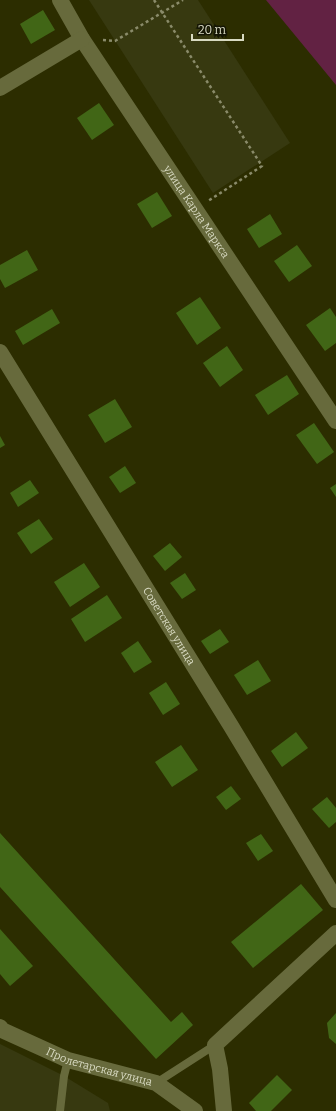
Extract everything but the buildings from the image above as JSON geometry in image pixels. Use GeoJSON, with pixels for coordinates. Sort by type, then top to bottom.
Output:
{"type":"FeatureCollection","features":[{"type":"Feature","properties":{"kind":"street","name":"улица Карла Маркса"},"geometry":{"type":"LineString","coordinates":[[60,0],[82,40],[336,421]]}},
{"type":"Feature","properties":{"kind":"street"},"geometry":{"type":"LineString","coordinates":[[0,88],[82,40]]}},
{"type":"Feature","properties":{"kind":"street","name":"Советская улица"},"geometry":{"type":"LineString","coordinates":[[0,352],[231,726],[336,900]]}},
{"type":"Feature","properties":{"kind":"street"},"geometry":{"type":"LineString","coordinates":[[224,1111],[220,1069],[215,1045],[336,933]]}},
{"type":"Feature","properties":{"kind":"street","name":"Пролетарская улица"},"geometry":{"type":"LineString","coordinates":[[0,1027],[2,1030],[68,1060],[156,1083],[195,1111]]}},
{"type":"Feature","properties":{"kind":"lane"},"geometry":{"type":"LineString","coordinates":[[156,1083],[215,1045]]}},
{"type":"Feature","properties":{"kind":"lane"},"geometry":{"type":"LineString","coordinates":[[60,1111],[64,1076],[68,1060]]}},
{"type":"Feature","properties":{"kind":"path"},"geometry":{"type":"LineString","coordinates":[[154,0],[262,166],[195,210]]}},
{"type":"Feature","properties":{"kind":"path"},"geometry":{"type":"LineString","coordinates":[[82,40],[115,41],[183,0]]}},
{"type":"Feature","properties":{"kind":"shaded area"},"geometry":{"type":"Polygon","coordinates":[[[89,0],[198,0],[290,143],[213,193],[89,0]]]}},
{"type":"Feature","properties":{"kind":"shaded area"},"geometry":{"type":"Polygon","coordinates":[[[266,0],[336,0],[336,85],[266,0]]]}},
{"type":"Feature","properties":{"kind":"shaded area"},"geometry":{"type":"Polygon","coordinates":[[[0,1044],[64,1076],[108,1103],[110,1111],[0,1111],[0,1044]]]}}]}
